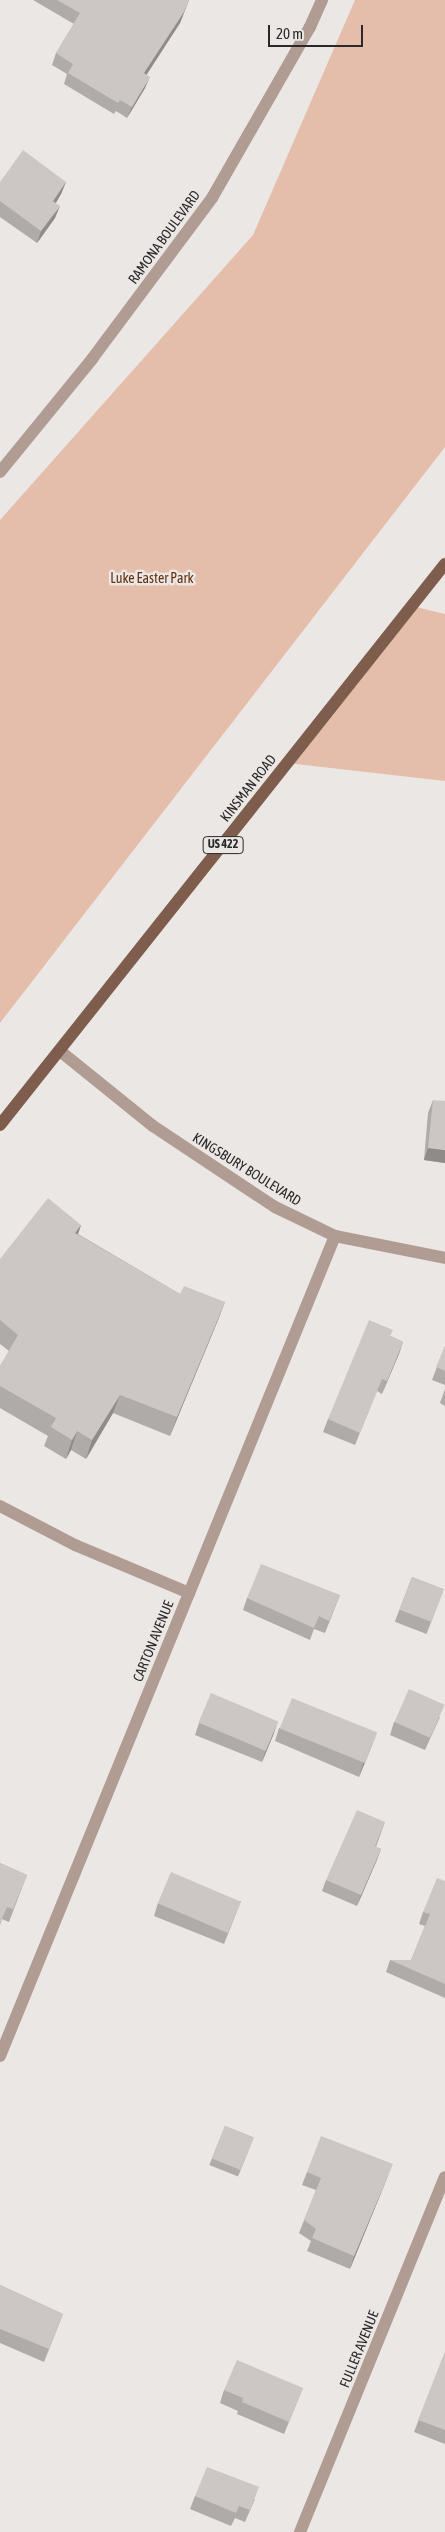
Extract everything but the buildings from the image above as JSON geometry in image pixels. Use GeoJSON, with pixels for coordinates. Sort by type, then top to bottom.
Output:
{"type":"FeatureCollection","features":[{"type":"Feature","properties":{"kind":"main road","name":"KINSMAN ROAD"},"geometry":{"type":"LineString","coordinates":[[0,1124],[60,1051],[445,564]]}},
{"type":"Feature","properties":{"kind":"street","name":"RAMONA BOULEVARD"},"geometry":{"type":"LineString","coordinates":[[0,472],[92,360],[212,198],[310,27],[322,0]]}},
{"type":"Feature","properties":{"kind":"street","name":"KINGSBURY BOULEVARD"},"geometry":{"type":"LineString","coordinates":[[60,1051],[212,1167],[275,1207],[335,1236],[445,1258]]}},
{"type":"Feature","properties":{"kind":"street","name":"CARTON AVENUE"},"geometry":{"type":"LineString","coordinates":[[0,2056],[335,1236]]}},
{"type":"Feature","properties":{"kind":"street"},"geometry":{"type":"LineString","coordinates":[[0,1506],[76,1545],[189,1593]]}},
{"type":"Feature","properties":{"kind":"street","name":"FULLER AVENUE"},"geometry":{"type":"LineString","coordinates":[[300,2532],[445,2176]]}},
{"type":"Feature","properties":{"kind":"green space","name":"Luke Easter Park"},"geometry":{"type":"Polygon","coordinates":[[[355,0],[445,0],[445,447],[0,1023],[0,520],[253,235],[355,0]]]}},
{"type":"Feature","properties":{"kind":"green space"},"geometry":{"type":"Polygon","coordinates":[[[412,606],[445,614],[445,781],[287,763],[412,606]]]}}]}
